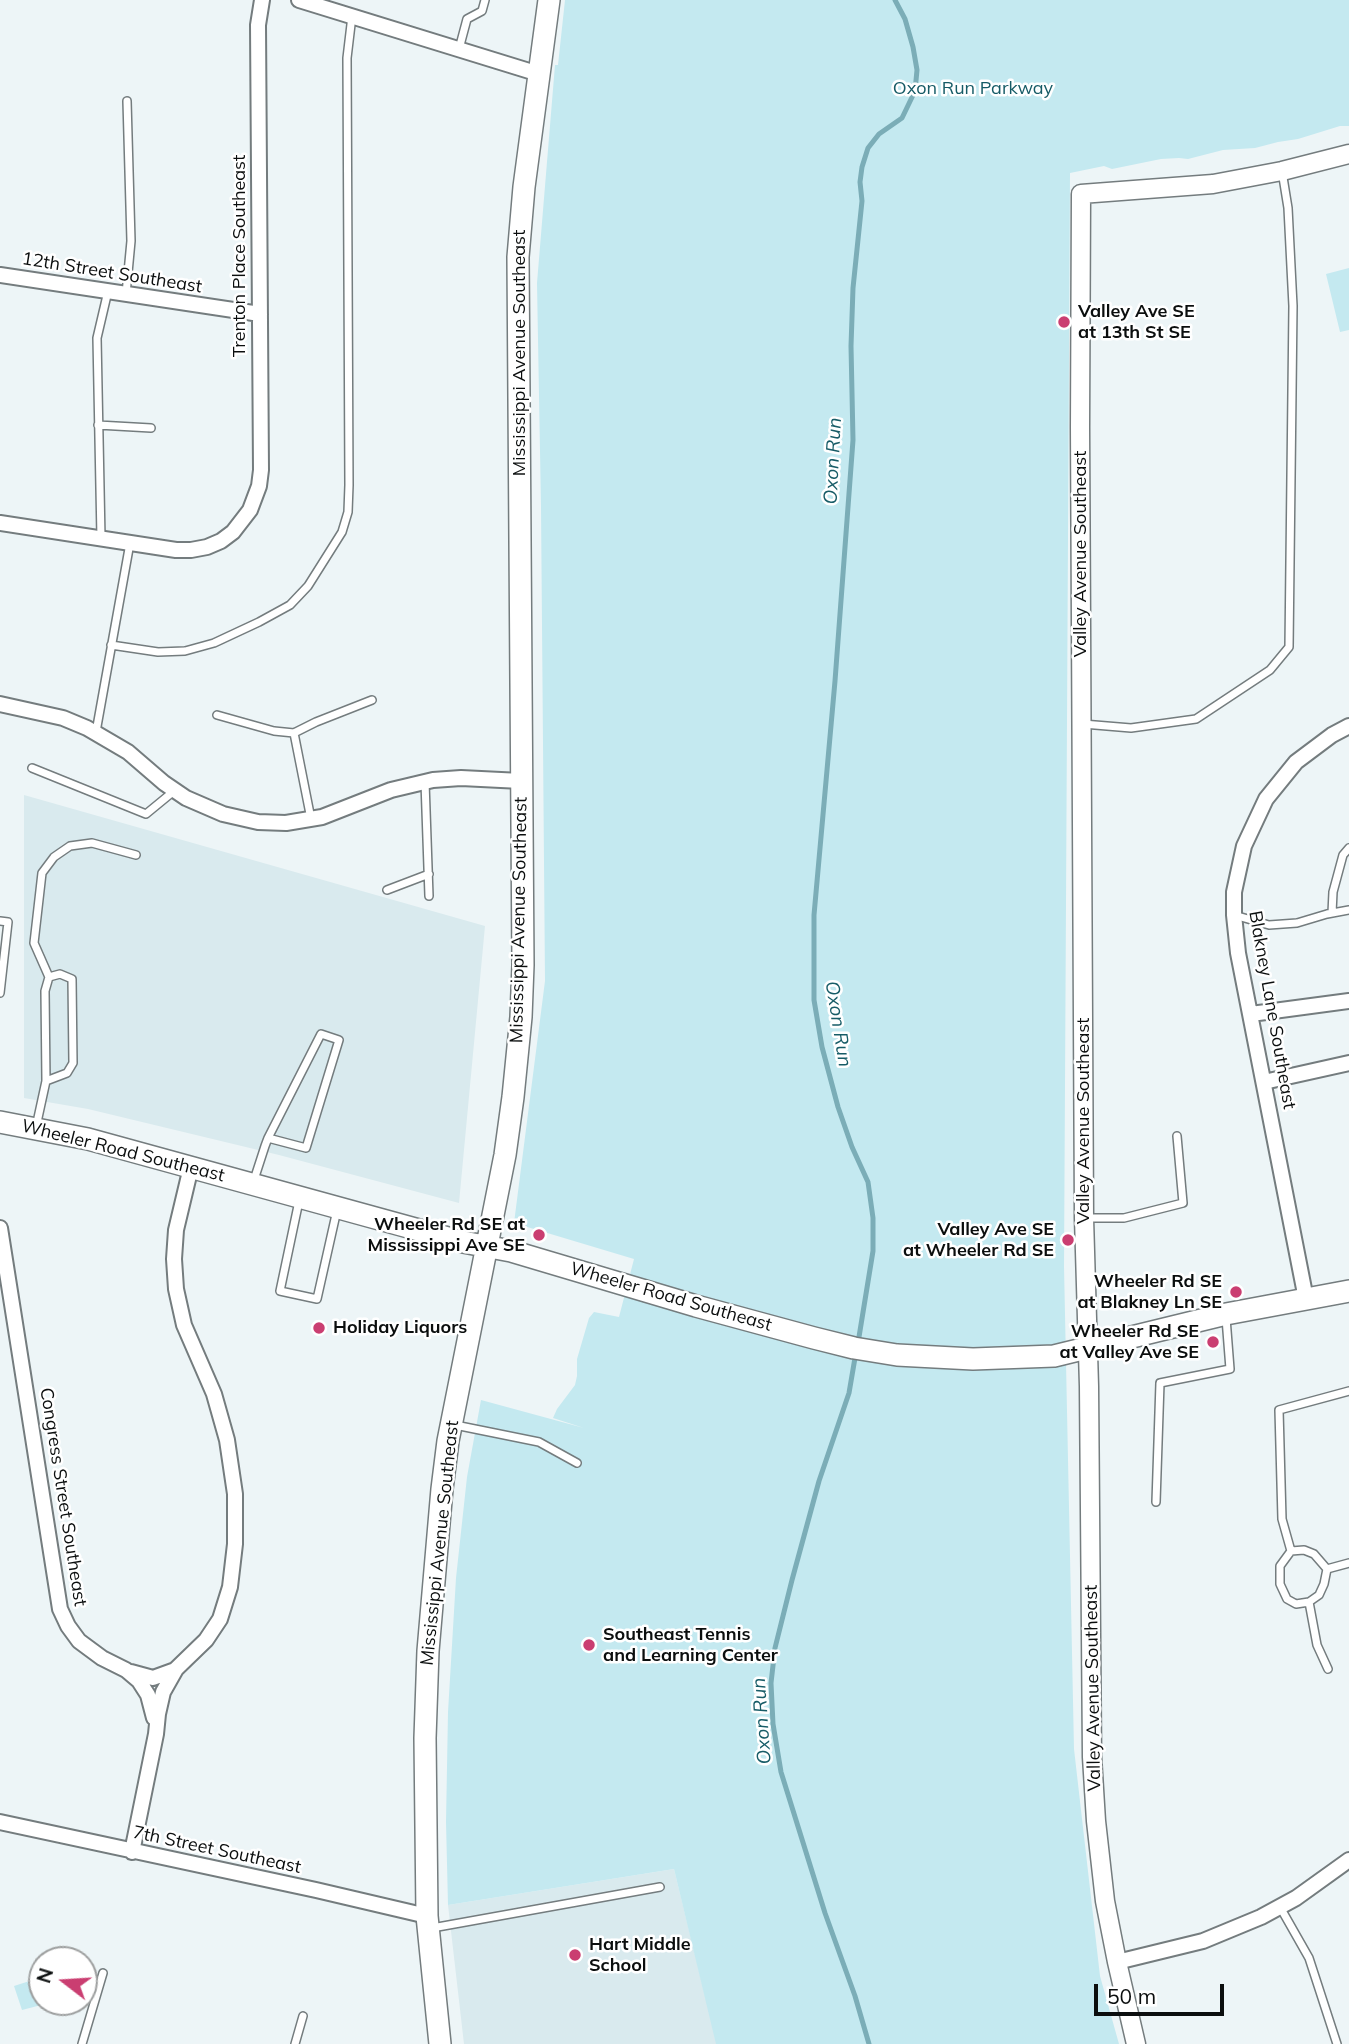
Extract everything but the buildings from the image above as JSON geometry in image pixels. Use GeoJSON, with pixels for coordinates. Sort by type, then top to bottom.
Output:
{"type":"FeatureCollection","features":[{"type":"Feature","properties":{"kind":"main road","name":"Mississippi Avenue Southeast"},"geometry":{"type":"LineString","coordinates":[[440,2044],[427,1922],[425,1738],[428,1650],[442,1489],[451,1424],[506,1146],[520,1027],[523,965],[518,266],[521,214],[549,0]]}},
{"type":"Feature","properties":{"kind":"main road","name":"Wheeler Road Southeast"},"geometry":{"type":"LineString","coordinates":[[0,1122],[88,1139],[463,1242],[511,1251],[696,1306],[875,1352],[934,1358],[1054,1356],[1226,1314],[1349,1291]]}},
{"type":"Feature","properties":{"kind":"street","name":"Trenton Place Southeast"},"geometry":{"type":"LineString","coordinates":[[130,543],[183,550],[206,547],[221,541],[233,532],[250,510],[259,486],[258,25],[262,0]]}},
{"type":"Feature","properties":{"kind":"street"},"geometry":{"type":"LineString","coordinates":[[299,0],[539,74]]}},
{"type":"Feature","properties":{"kind":"street"},"geometry":{"type":"LineString","coordinates":[[1282,171],[1349,154]]}},
{"type":"Feature","properties":{"kind":"street","name":"Valley Avenue Southeast"},"geometry":{"type":"LineString","coordinates":[[1136,2044],[1116,1962],[1102,1875],[1093,1778],[1084,1218],[1081,194],[1213,184],[1282,171]]}},
{"type":"Feature","properties":{"kind":"street","name":"12th Street Southeast"},"geometry":{"type":"LineString","coordinates":[[0,275],[260,314]]}},
{"type":"Feature","properties":{"kind":"street"},"geometry":{"type":"LineString","coordinates":[[0,523],[130,543]]}},
{"type":"Feature","properties":{"kind":"street"},"geometry":{"type":"LineString","coordinates":[[0,704],[63,718],[96,732],[135,757],[174,791],[197,804],[244,820],[272,823],[311,820],[425,781],[451,778],[521,781]]}},
{"type":"Feature","properties":{"kind":"street","name":"Blakney Lane Southeast"},"geometry":{"type":"LineString","coordinates":[[1306,1299],[1238,953],[1234,892],[1244,846],[1266,799],[1296,762],[1332,735],[1349,726]]}},
{"type":"Feature","properties":{"kind":"street"},"geometry":{"type":"LineString","coordinates":[[1251,1014],[1349,1001]]}},
{"type":"Feature","properties":{"kind":"street"},"geometry":{"type":"LineString","coordinates":[[1264,1083],[1349,1063]]}},
{"type":"Feature","properties":{"kind":"street"},"geometry":{"type":"LineString","coordinates":[[132,1852],[161,1699],[176,1669],[206,1640],[220,1619],[230,1587],[235,1544],[235,1494],[227,1440],[214,1394],[184,1325],[176,1289],[176,1230],[191,1167]]}},
{"type":"Feature","properties":{"kind":"street","name":"Congress Street Southeast"},"geometry":{"type":"LineString","coordinates":[[0,1228],[58,1603],[65,1621],[79,1641],[139,1681],[148,1695],[156,1734]]}},
{"type":"Feature","properties":{"kind":"street"},"geometry":{"type":"LineString","coordinates":[[126,1671],[153,1678],[176,1669]]}},
{"type":"Feature","properties":{"kind":"street","name":"7th Street Southeast"},"geometry":{"type":"LineString","coordinates":[[0,1822],[316,1890],[427,1922]]}},
{"type":"Feature","properties":{"kind":"street"},"geometry":{"type":"LineString","coordinates":[[1116,1962],[1203,1941],[1251,1921],[1280,1907],[1349,1860]]}},
{"type":"Feature","properties":{"kind":"lane"},"geometry":{"type":"LineString","coordinates":[[459,49],[467,19],[481,11],[485,0]]}},
{"type":"Feature","properties":{"kind":"lane"},"geometry":{"type":"LineString","coordinates":[[111,645],[158,652],[185,651],[215,643],[259,622],[290,605],[308,586],[342,532],[348,512],[349,485],[346,58],[352,16]]}},
{"type":"Feature","properties":{"kind":"lane"},"geometry":{"type":"LineString","coordinates":[[126,294],[131,241],[127,101]]}},
{"type":"Feature","properties":{"kind":"lane"},"geometry":{"type":"LineString","coordinates":[[1082,724],[1131,728],[1196,719],[1270,670],[1289,647],[1293,306],[1288,208],[1282,171]]}},
{"type":"Feature","properties":{"kind":"lane"},"geometry":{"type":"LineString","coordinates":[[101,538],[97,338],[108,291]]}},
{"type":"Feature","properties":{"kind":"lane"},"geometry":{"type":"LineString","coordinates":[[98,425],[151,428]]}},
{"type":"Feature","properties":{"kind":"lane"},"geometry":{"type":"LineString","coordinates":[[96,732],[130,543]]}},
{"type":"Feature","properties":{"kind":"lane"},"geometry":{"type":"LineString","coordinates":[[217,715],[274,732],[294,733],[372,700]]}},
{"type":"Feature","properties":{"kind":"lane"},"geometry":{"type":"LineString","coordinates":[[294,733],[311,820]]}},
{"type":"Feature","properties":{"kind":"lane"},"geometry":{"type":"LineString","coordinates":[[32,768],[146,814],[174,791]]}},
{"type":"Feature","properties":{"kind":"lane"},"geometry":{"type":"LineString","coordinates":[[425,781],[429,896]]}},
{"type":"Feature","properties":{"kind":"lane"},"geometry":{"type":"LineString","coordinates":[[35,1128],[46,1081],[44,990],[49,977],[34,943],[42,873],[54,857],[71,846],[92,843],[136,856]]}},
{"type":"Feature","properties":{"kind":"lane"},"geometry":{"type":"LineString","coordinates":[[1332,912],[1332,892],[1343,855],[1349,848]]}},
{"type":"Feature","properties":{"kind":"lane"},"geometry":{"type":"LineString","coordinates":[[387,890],[429,874]]}},
{"type":"Feature","properties":{"kind":"lane"},"geometry":{"type":"LineString","coordinates":[[1234,915],[1269,925],[1297,923],[1332,912],[1349,910]]}},
{"type":"Feature","properties":{"kind":"lane"},"geometry":{"type":"LineString","coordinates":[[0,921],[8,922],[0,993]]}},
{"type":"Feature","properties":{"kind":"lane"},"geometry":{"type":"LineString","coordinates":[[46,1081],[67,1073],[73,1062],[72,979],[60,974],[49,977]]}},
{"type":"Feature","properties":{"kind":"lane"},"geometry":{"type":"LineString","coordinates":[[253,1184],[268,1138],[321,1034],[340,1040],[306,1148],[268,1138]]}},
{"type":"Feature","properties":{"kind":"lane"},"geometry":{"type":"LineString","coordinates":[[1084,1218],[1124,1218],[1183,1203],[1177,1136]]}},
{"type":"Feature","properties":{"kind":"lane"},"geometry":{"type":"LineString","coordinates":[[300,1196],[280,1291],[317,1299],[337,1207]]}},
{"type":"Feature","properties":{"kind":"lane"},"geometry":{"type":"LineString","coordinates":[[1156,1502],[1160,1383],[1230,1369],[1226,1314]]}},
{"type":"Feature","properties":{"kind":"lane"},"geometry":{"type":"LineString","coordinates":[[1291,1551],[1282,1519],[1279,1410],[1349,1391]]}},
{"type":"Feature","properties":{"kind":"lane"},"geometry":{"type":"LineString","coordinates":[[451,1424],[539,1442],[577,1463]]}},
{"type":"Feature","properties":{"kind":"lane"},"geometry":{"type":"LineString","coordinates":[[1304,1550],[1314,1554],[1327,1569],[1319,1595],[1309,1602],[1296,1604],[1287,1599],[1280,1584],[1280,1566],[1291,1551],[1304,1550]]}},
{"type":"Feature","properties":{"kind":"lane"},"geometry":{"type":"LineString","coordinates":[[1327,1569],[1349,1563]]}},
{"type":"Feature","properties":{"kind":"lane"},"geometry":{"type":"LineString","coordinates":[[1309,1602],[1317,1645],[1328,1669]]}},
{"type":"Feature","properties":{"kind":"lane"},"geometry":{"type":"LineString","coordinates":[[427,1922],[660,1887]]}},
{"type":"Feature","properties":{"kind":"lane"},"geometry":{"type":"LineString","coordinates":[[1280,1907],[1309,1958],[1337,2044]]}},
{"type":"Feature","properties":{"kind":"lane"},"geometry":{"type":"LineString","coordinates":[[82,2044],[103,1973]]}},
{"type":"Feature","properties":{"kind":"lane"},"geometry":{"type":"LineString","coordinates":[[295,2044],[303,2016]]}},
{"type":"Feature","properties":{"kind":"shaded area"},"geometry":{"type":"Polygon","coordinates":[[[24,795],[485,926],[459,1203],[279,1155],[88,1109],[24,1098],[24,795]]]}},
{"type":"Feature","properties":{"kind":"shaded area","name":"Hart Middle School"},"geometry":{"type":"Polygon","coordinates":[[[674,1869],[717,2044],[464,2044],[448,1905],[674,1869]]]}},
{"type":"Feature","properties":{"kind":"green space","name":"Oxon Run Parkway"},"geometry":{"type":"Polygon","coordinates":[[[565,0],[1349,0],[1349,126],[1255,148],[1223,150],[1188,159],[1161,159],[1112,169],[1104,166],[1070,173],[1064,1266],[1074,1749],[1100,1976],[1119,2044],[716,2044],[674,1869],[448,1905],[448,1712],[456,1578],[467,1477],[481,1400],[584,1428],[553,1418],[575,1385],[577,1359],[589,1318],[594,1312],[619,1317],[634,1259],[514,1223],[545,981],[537,283],[555,65],[558,65],[565,0]]]}},
{"type":"Feature","properties":{"kind":"green space"},"geometry":{"type":"Polygon","coordinates":[[[1349,268],[1349,330],[1340,332],[1326,274],[1349,268]]]}},
{"type":"Feature","properties":{"kind":"green space"},"geometry":{"type":"Polygon","coordinates":[[[28,1982],[28,2008],[22,2010],[14,1986],[28,1982]]]}},
{"type":"Feature","properties":{"kind":"waterway","name":"Oxon Run"},"geometry":{"type":"LineString","coordinates":[[858,1343],[873,1251],[873,1218],[868,1182],[838,1107],[822,1047],[814,1000],[814,915],[853,440],[851,346],[853,288],[862,201],[860,182],[868,148],[879,134],[902,118],[915,91],[917,70],[905,19],[895,0]]}},
{"type":"Feature","properties":{"kind":"waterway","name":"Oxon Run"},"geometry":{"type":"LineString","coordinates":[[856,1352],[849,1393],[819,1481],[792,1580],[775,1648],[771,1683],[773,1724],[781,1772],[869,2044]]}},
{"type":"Feature","properties":{"kind":"place","name":"Valley Ave SE at 13th St SE"},"geometry":{"type":"Point","coordinates":[1064,322]}},
{"type":"Feature","properties":{"kind":"place","name":"Wheeler Rd SE at Mississippi Ave SE"},"geometry":{"type":"Point","coordinates":[539,1235]}},
{"type":"Feature","properties":{"kind":"place","name":"Valley Ave SE at Wheeler Rd SE"},"geometry":{"type":"Point","coordinates":[1068,1240]}},
{"type":"Feature","properties":{"kind":"place","name":"Wheeler Rd SE at Blakney Ln SE"},"geometry":{"type":"Point","coordinates":[1236,1292]}},
{"type":"Feature","properties":{"kind":"place","name":"Holiday Liquors"},"geometry":{"type":"Point","coordinates":[319,1328]}},
{"type":"Feature","properties":{"kind":"place","name":"Wheeler Rd SE at Valley Ave SE"},"geometry":{"type":"Point","coordinates":[1213,1342]}},
{"type":"Feature","properties":{"kind":"place","name":"Southeast Tennis and Learning Center"},"geometry":{"type":"Point","coordinates":[589,1645]}},
{"type":"Feature","properties":{"kind":"place","name":"Hart Middle School"},"geometry":{"type":"Point","coordinates":[575,1955]}}]}
